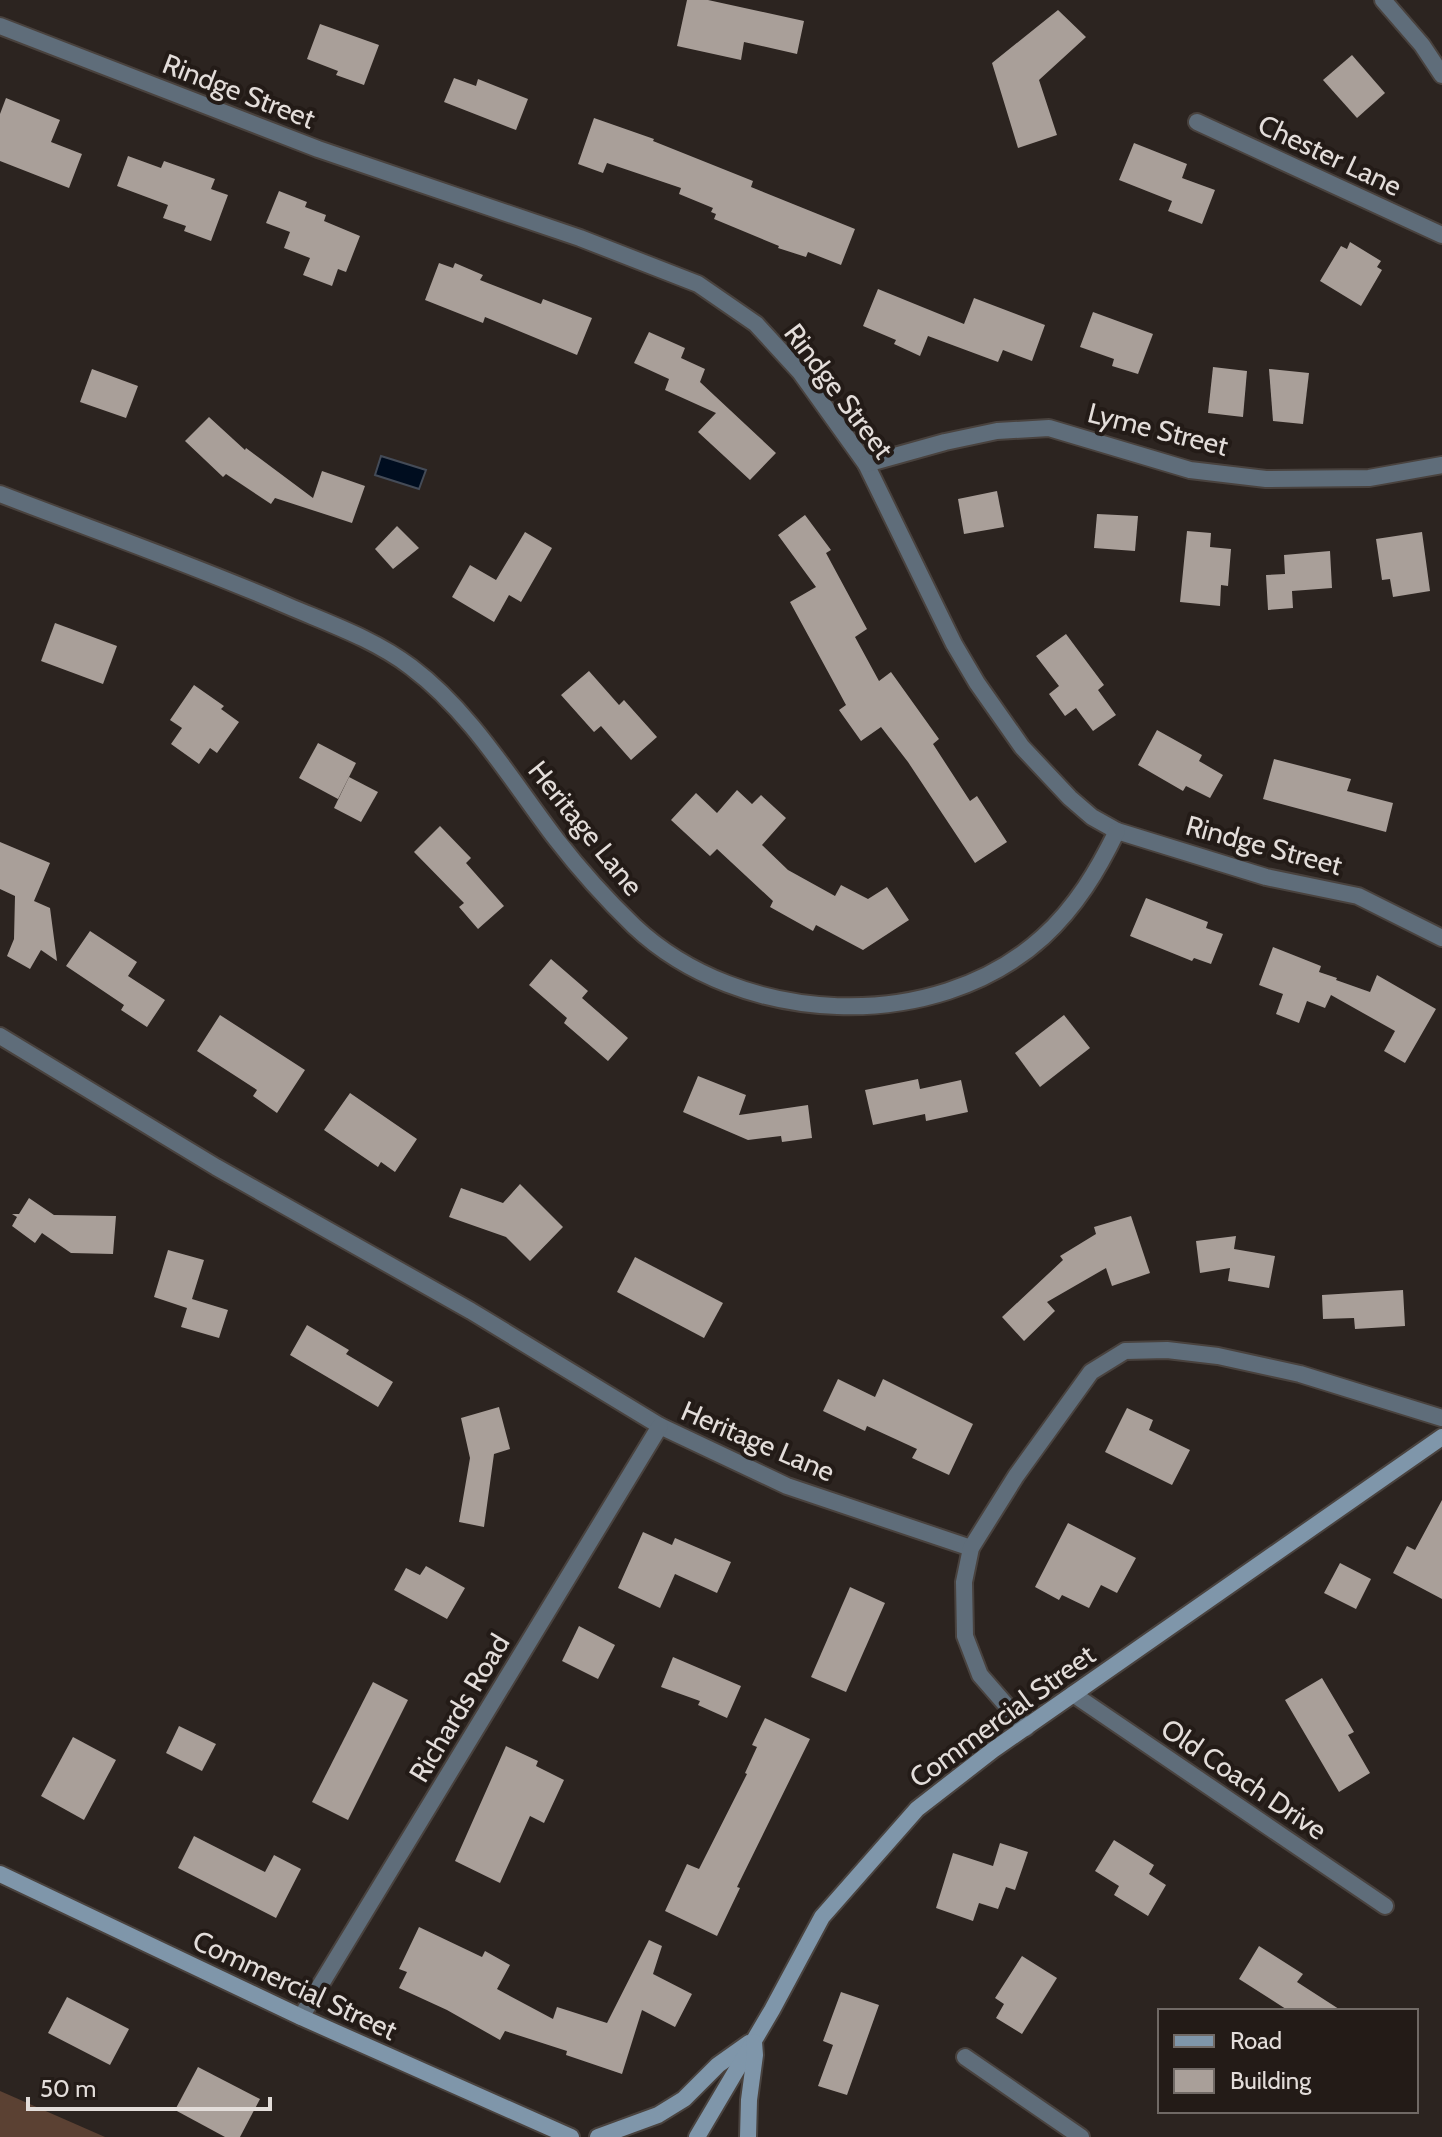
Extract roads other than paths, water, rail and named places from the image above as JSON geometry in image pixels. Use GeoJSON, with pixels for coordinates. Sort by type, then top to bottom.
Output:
{"type":"FeatureCollection","features":[{"type":"Feature","properties":{"kind":"main road","name":"Commercial Street"},"geometry":{"type":"LineString","coordinates":[[697,2137],[822,1917],[917,1809],[993,1750],[1442,1437]]}},
{"type":"Feature","properties":{"kind":"main road","name":"Commercial Street"},"geometry":{"type":"LineString","coordinates":[[0,1874],[301,2017],[571,2137]]}},
{"type":"Feature","properties":{"kind":"main road"},"geometry":{"type":"LineString","coordinates":[[598,2137],[658,2115],[684,2099],[718,2065],[754,2040]]}},
{"type":"Feature","properties":{"kind":"main road"},"geometry":{"type":"LineString","coordinates":[[748,2137],[754,2040]]}},
{"type":"Feature","properties":{"kind":"street"},"geometry":{"type":"LineString","coordinates":[[1383,0],[1422,45],[1442,75]]}},
{"type":"Feature","properties":{"kind":"street","name":"Rindge Street"},"geometry":{"type":"LineString","coordinates":[[0,26],[318,149],[580,238],[698,284],[756,324],[800,372],[866,464],[954,644],[995,711],[1046,775],[1092,817],[1117,831],[1266,877],[1358,896],[1442,938]]}},
{"type":"Feature","properties":{"kind":"street","name":"Chester Lane"},"geometry":{"type":"LineString","coordinates":[[1197,122],[1442,235]]}},
{"type":"Feature","properties":{"kind":"street","name":"Lyme Street"},"geometry":{"type":"LineString","coordinates":[[866,464],[997,431],[1049,428],[1190,470],[1266,479],[1369,478],[1442,465]]}},
{"type":"Feature","properties":{"kind":"street","name":"Heritage Lane"},"geometry":{"type":"LineString","coordinates":[[0,494],[250,589],[386,650],[420,675],[464,717],[558,841],[601,893],[636,928],[670,955],[707,974],[785,1001],[867,1006],[910,1003],[979,980],[1031,946],[1064,916],[1100,866],[1117,831]]}},
{"type":"Feature","properties":{"kind":"street","name":"Heritage Lane"},"geometry":{"type":"LineString","coordinates":[[0,1036],[216,1167],[471,1311],[660,1426],[787,1486],[971,1548]]}},
{"type":"Feature","properties":{"kind":"street"},"geometry":{"type":"LineString","coordinates":[[1026,1728],[980,1675],[965,1636],[964,1582],[971,1548],[1016,1476],[1091,1372],[1125,1351],[1167,1350],[1218,1356],[1300,1374],[1442,1418]]}},
{"type":"Feature","properties":{"kind":"street","name":"Richards Road"},"geometry":{"type":"LineString","coordinates":[[301,2017],[660,1426]]}},
{"type":"Feature","properties":{"kind":"street","name":"Old Coach Drive"},"geometry":{"type":"LineString","coordinates":[[1073,1694],[1385,1906]]}},
{"type":"Feature","properties":{"kind":"street"},"geometry":{"type":"LineString","coordinates":[[965,2057],[1081,2137]]}},
{"type":"Feature","properties":{"kind":"water"},"geometry":{"type":"Polygon","coordinates":[[[381,456],[426,470],[419,489],[375,475],[381,456]]]}}]}
